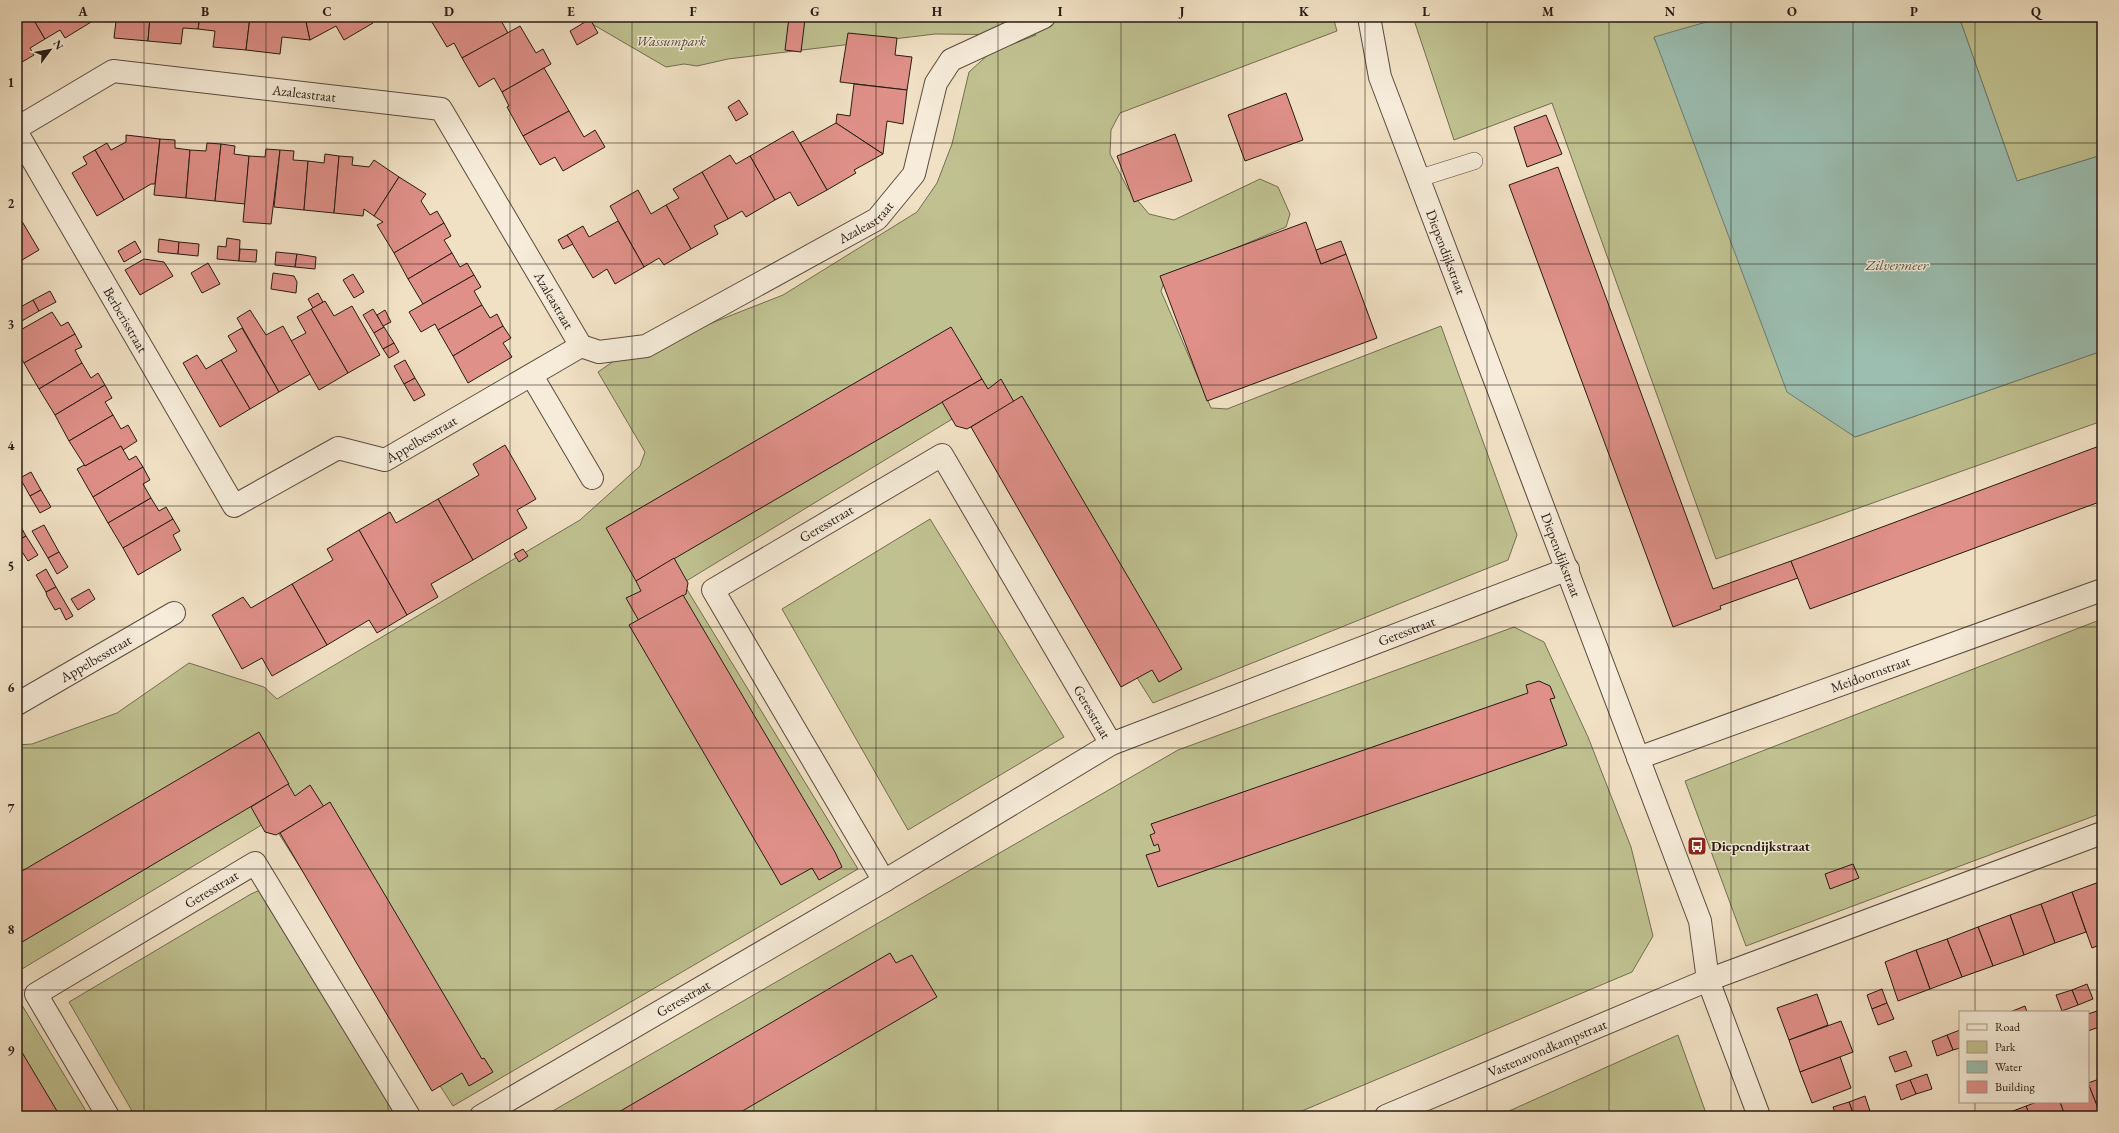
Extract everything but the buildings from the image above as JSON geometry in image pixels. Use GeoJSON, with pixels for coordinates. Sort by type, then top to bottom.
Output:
{"type":"FeatureCollection","features":[{"type":"Feature","properties":{"kind":"street","name":"Azaleastraat"},"geometry":{"type":"LineString","coordinates":[[17,128],[112,71],[441,109],[581,346],[599,352],[646,346],[877,219],[914,174],[936,83],[951,60],[1044,17]]}},
{"type":"Feature","properties":{"kind":"street","name":"Diependijkstraat"},"geometry":{"type":"LineString","coordinates":[[1369,17],[1380,77],[1417,179],[1568,570],[1700,921],[1708,980],[1759,1116]]}},
{"type":"Feature","properties":{"kind":"street","name":"Berberisstraat"},"geometry":{"type":"LineString","coordinates":[[17,133],[234,506]]}},
{"type":"Feature","properties":{"kind":"street","name":"Appelbesstraat"},"geometry":{"type":"LineString","coordinates":[[234,506],[338,448],[385,460],[532,376],[581,346]]}},
{"type":"Feature","properties":{"kind":"street"},"geometry":{"type":"LineString","coordinates":[[532,376],[592,478]]}},
{"type":"Feature","properties":{"kind":"street","name":"Geresstraat"},"geometry":{"type":"LineString","coordinates":[[884,881],[713,590],[942,455],[1111,744]]}},
{"type":"Feature","properties":{"kind":"street","name":"Geresstraat"},"geometry":{"type":"LineString","coordinates":[[481,1116],[884,881],[1111,744],[1568,570]]}},
{"type":"Feature","properties":{"kind":"street","name":"Meidoornstraat"},"geometry":{"type":"LineString","coordinates":[[1638,758],[2102,590]]}},
{"type":"Feature","properties":{"kind":"street","name":"Appelbesstraat"},"geometry":{"type":"LineString","coordinates":[[17,704],[174,613]]}},
{"type":"Feature","properties":{"kind":"street"},"geometry":{"type":"LineString","coordinates":[[1708,980],[2102,833]]}},
{"type":"Feature","properties":{"kind":"street","name":"Geresstraat"},"geometry":{"type":"LineString","coordinates":[[108,1116],[36,994],[255,863],[409,1116]]}},
{"type":"Feature","properties":{"kind":"street","name":"Vastenavondkampstraat"},"geometry":{"type":"LineString","coordinates":[[1398,1114],[1708,980]]}},
{"type":"Feature","properties":{"kind":"lane"},"geometry":{"type":"LineString","coordinates":[[1417,179],[1474,161]]}},
{"type":"Feature","properties":{"kind":"green space","name":"Wassumpark"},"geometry":{"type":"Polygon","coordinates":[[[580,17],[1333,17],[1337,31],[1120,113],[1111,130],[1110,154],[1128,189],[1149,214],[1174,220],[1260,179],[1278,187],[1290,214],[1286,227],[1166,277],[1161,291],[1211,408],[1227,409],[1441,326],[1517,535],[1508,560],[1153,703],[967,410],[683,583],[858,869],[453,1106],[270,820],[17,972],[17,745],[32,744],[117,713],[189,663],[264,687],[277,699],[580,520],[640,466],[645,452],[598,372],[621,356],[630,355],[783,295],[917,212],[937,183],[952,144],[969,72],[990,53],[1036,35],[935,34],[728,59],[697,66],[684,64],[666,67],[580,17]]]}},
{"type":"Feature","properties":{"kind":"green space"},"geometry":{"type":"Polygon","coordinates":[[[1413,17],[1724,17],[1654,38],[1855,437],[2102,351],[2102,421],[1716,559],[1552,103],[1454,140],[1413,17]]]}},
{"type":"Feature","properties":{"kind":"green space"},"geometry":{"type":"Polygon","coordinates":[[[1959,17],[2102,17],[2102,155],[2017,181],[1959,17]]]}},
{"type":"Feature","properties":{"kind":"green space"},"geometry":{"type":"Polygon","coordinates":[[[930,519],[1064,737],[908,830],[782,609],[930,519]]]}},
{"type":"Feature","properties":{"kind":"green space"},"geometry":{"type":"Polygon","coordinates":[[[2102,619],[2102,813],[1746,946],[1685,781],[2102,619]]]}},
{"type":"Feature","properties":{"kind":"green space"},"geometry":{"type":"Polygon","coordinates":[[[1514,627],[1544,642],[1588,737],[1631,847],[1653,936],[1632,972],[1290,1116],[544,1116],[1178,750],[1514,627]]]}},
{"type":"Feature","properties":{"kind":"green space"},"geometry":{"type":"Polygon","coordinates":[[[260,890],[400,1116],[135,1116],[69,1002],[260,890]]]}},
{"type":"Feature","properties":{"kind":"green space"},"geometry":{"type":"Polygon","coordinates":[[[17,997],[89,1116],[17,1116],[17,997]]]}},
{"type":"Feature","properties":{"kind":"green space"},"geometry":{"type":"Polygon","coordinates":[[[1678,1035],[1707,1116],[1498,1116],[1678,1035]]]}},
{"type":"Feature","properties":{"kind":"water","name":"Zilvermeer"},"geometry":{"type":"Polygon","coordinates":[[[1724,17],[1959,17],[2017,181],[2102,155],[2102,351],[1855,437],[1787,392],[1654,37],[1724,17]]]}},
{"type":"Feature","properties":{"kind":"place","name":"Diependijkstraat"},"geometry":{"type":"Point","coordinates":[1697,846]}}]}
